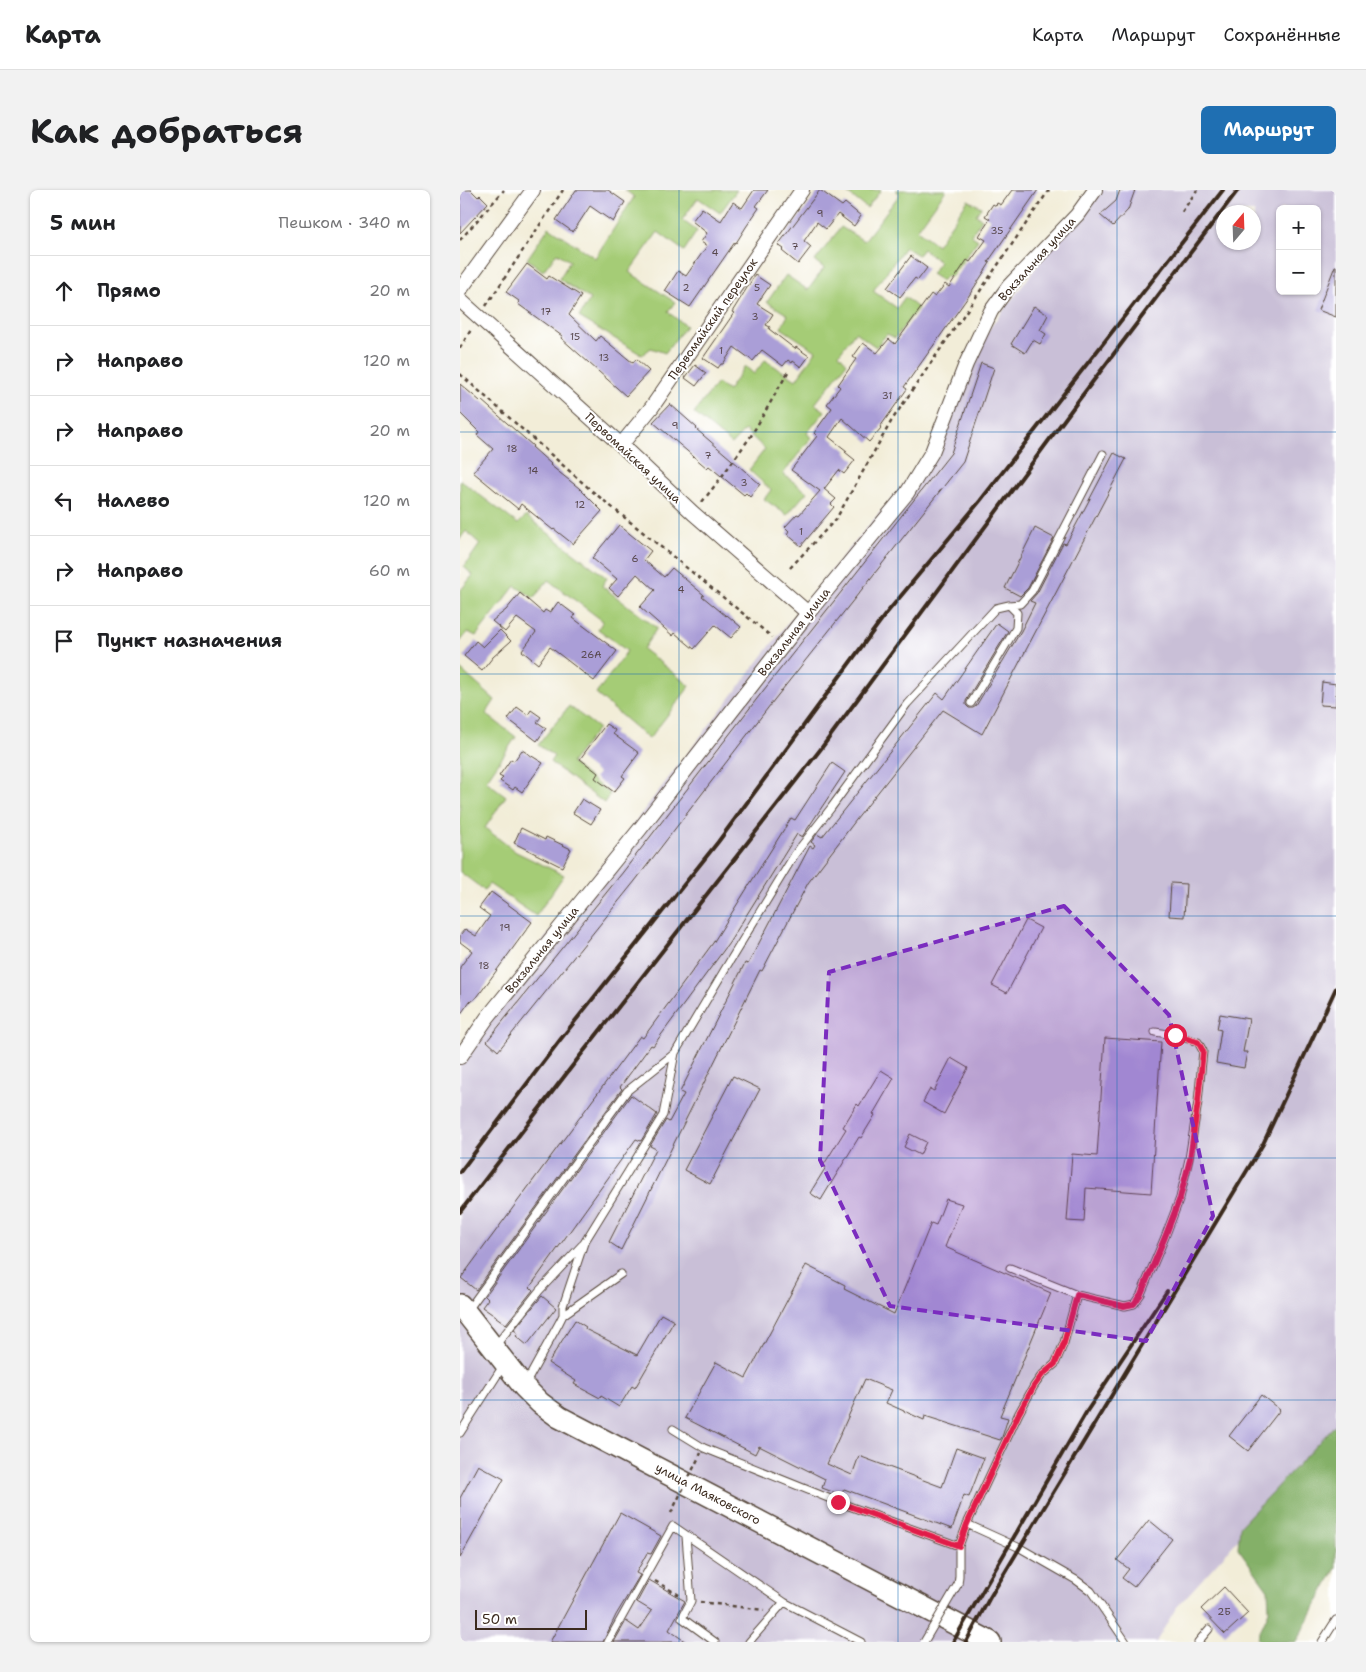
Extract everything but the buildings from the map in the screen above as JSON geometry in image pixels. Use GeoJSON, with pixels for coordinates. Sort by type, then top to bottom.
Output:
{"type":"FeatureCollection","features":[{"type":"Feature","properties":{"kind":"main road","name":"улица Маяковского"},"geometry":{"type":"LineString","coordinates":[[463,1308],[524,1388],[559,1417],[990,1642]]}},
{"type":"Feature","properties":{"kind":"street"},"geometry":{"type":"LineString","coordinates":[[460,290],[533,190]]}},
{"type":"Feature","properties":{"kind":"street","name":"Первомайский переулок"},"geometry":{"type":"LineString","coordinates":[[621,445],[652,407],[802,190]]}},
{"type":"Feature","properties":{"kind":"street","name":"Вокзальная улица"},"geometry":{"type":"LineString","coordinates":[[460,1057],[487,1018],[640,829],[782,646],[907,493],[932,452],[966,364],[991,311],[1010,286],[1077,215],[1095,190]]}},
{"type":"Feature","properties":{"kind":"street","name":"Первомайская улица"},"geometry":{"type":"LineString","coordinates":[[460,300],[621,445],[693,513],[808,614]]}},
{"type":"Feature","properties":{"kind":"lane"},"geometry":{"type":"LineString","coordinates":[[460,1433],[499,1356],[539,1291],[584,1243],[663,1114],[676,1053],[795,854],[907,704],[996,608],[1020,604],[1032,591],[1102,454]]}},
{"type":"Feature","properties":{"kind":"lane"},"geometry":{"type":"LineString","coordinates":[[971,702],[1016,628],[1017,613],[1009,605]]}},
{"type":"Feature","properties":{"kind":"lane"},"geometry":{"type":"LineString","coordinates":[[1010,1268],[1077,1295],[1124,1306],[1134,1304],[1141,1294],[1180,1198],[1190,1159],[1203,1051],[1198,1042],[1175,1035],[1155,1032]]}},
{"type":"Feature","properties":{"kind":"lane"},"geometry":{"type":"LineString","coordinates":[[463,1308],[627,1091],[676,1053]]}},
{"type":"Feature","properties":{"kind":"lane"},"geometry":{"type":"LineString","coordinates":[[524,1388],[559,1323],[584,1243]]}},
{"type":"Feature","properties":{"kind":"lane"},"geometry":{"type":"LineString","coordinates":[[562,1315],[621,1274]]}},
{"type":"Feature","properties":{"kind":"lane"},"geometry":{"type":"LineString","coordinates":[[924,1642],[958,1584],[959,1546],[967,1524],[1030,1392],[1042,1375],[1055,1364],[1064,1343],[1077,1295]]}},
{"type":"Feature","properties":{"kind":"lane"},"geometry":{"type":"LineString","coordinates":[[673,1429],[704,1448],[838,1502],[959,1546]]}},
{"type":"Feature","properties":{"kind":"lane"},"geometry":{"type":"LineString","coordinates":[[967,1524],[1020,1548],[1076,1580],[1091,1591],[1126,1642]]}},
{"type":"Feature","properties":{"kind":"lane"},"geometry":{"type":"LineString","coordinates":[[608,1642],[673,1526],[784,1602],[861,1642]]}},
{"type":"Feature","properties":{"kind":"lane"},"geometry":{"type":"LineString","coordinates":[[686,1536],[691,1602],[682,1618],[715,1642]]}},
{"type":"Feature","properties":{"kind":"lane"},"geometry":{"type":"LineString","coordinates":[[749,1642],[784,1602]]}},
{"type":"Feature","properties":{"kind":"lane"},"geometry":{"type":"LineString","coordinates":[[1322,1642],[1336,1620]]}},
{"type":"Feature","properties":{"kind":"lane"},"geometry":{"type":"LineString","coordinates":[[1198,1642],[1210,1629]]}},
{"type":"Feature","properties":{"kind":"path"},"geometry":{"type":"LineString","coordinates":[[460,240],[504,190]]}},
{"type":"Feature","properties":{"kind":"path"},"geometry":{"type":"LineString","coordinates":[[460,348],[495,290],[563,190]]}},
{"type":"Feature","properties":{"kind":"path"},"geometry":{"type":"LineString","coordinates":[[790,568],[836,519],[892,420],[1050,190]]}},
{"type":"Feature","properties":{"kind":"path"},"geometry":{"type":"LineString","coordinates":[[1182,212],[1197,190]]}},
{"type":"Feature","properties":{"kind":"path"},"geometry":{"type":"LineString","coordinates":[[693,513],[751,436],[788,372]]}},
{"type":"Feature","properties":{"kind":"path"},"geometry":{"type":"LineString","coordinates":[[460,374],[592,491],[782,646]]}},
{"type":"Feature","properties":{"kind":"path"},"geometry":{"type":"LineString","coordinates":[[671,1513],[701,1453]]}},
{"type":"Feature","properties":{"kind":"path"},"geometry":{"type":"LineString","coordinates":[[645,1576],[691,1602],[776,1611]]}},
{"type":"Feature","properties":{"kind":"highlighted area"},"geometry":{"type":"Polygon","coordinates":[[[1064,906],[1169,1015],[1213,1216],[1146,1341],[890,1306],[820,1160],[829,972],[1064,906]]]}},
{"type":"Feature","properties":{"kind":"shaded area"},"geometry":{"type":"Polygon","coordinates":[[[1093,190],[1336,190],[1336,1432],[1176,1608],[1156,1642],[460,1642],[460,1049],[794,615],[931,451],[973,350],[1078,213],[1093,190]]]}},
{"type":"Feature","properties":{"kind":"green space"},"geometry":{"type":"Polygon","coordinates":[[[625,190],[737,190],[720,213],[698,198],[682,220],[697,231],[684,251],[658,232],[629,272],[675,302],[668,312],[686,326],[665,353],[651,348],[642,355],[579,317],[590,299],[559,279],[570,261],[557,253],[543,271],[527,259],[549,227],[595,258],[634,197],[625,190]]]}},
{"type":"Feature","properties":{"kind":"green space"},"geometry":{"type":"Polygon","coordinates":[[[847,190],[881,190],[867,208],[846,192],[847,190]]]}},
{"type":"Feature","properties":{"kind":"green space"},"geometry":{"type":"Polygon","coordinates":[[[895,190],[946,190],[917,230],[937,245],[968,200],[981,207],[976,215],[982,219],[971,235],[978,240],[951,277],[947,275],[942,281],[931,274],[940,262],[923,249],[918,255],[905,247],[873,291],[897,308],[905,297],[918,308],[895,338],[887,334],[876,347],[855,332],[839,354],[847,363],[815,404],[825,411],[807,433],[811,438],[783,474],[807,492],[787,515],[764,499],[771,490],[749,470],[765,449],[745,430],[732,444],[694,413],[717,383],[728,391],[745,366],[754,374],[765,360],[796,380],[816,351],[781,328],[788,315],[767,302],[786,275],[808,290],[824,268],[815,261],[841,227],[864,241],[900,194],[895,190]]]}},
{"type":"Feature","properties":{"kind":"green space"},"geometry":{"type":"Polygon","coordinates":[[[460,480],[518,524],[526,516],[607,578],[602,586],[657,628],[643,649],[690,686],[649,739],[596,694],[627,651],[598,629],[603,621],[548,580],[534,598],[515,586],[476,636],[468,632],[460,642],[460,591],[473,575],[464,567],[480,544],[466,531],[460,539],[460,480]]]}},
{"type":"Feature","properties":{"kind":"green space"},"geometry":{"type":"Polygon","coordinates":[[[460,669],[495,700],[486,714],[516,737],[486,781],[506,796],[485,828],[516,852],[564,875],[536,916],[489,884],[484,890],[460,872],[460,669]]]}},
{"type":"Feature","properties":{"kind":"green space"},"geometry":{"type":"Polygon","coordinates":[[[569,706],[598,728],[571,763],[610,794],[604,803],[550,762],[554,756],[538,745],[569,706]]]}},
{"type":"Feature","properties":{"kind":"green space"},"geometry":{"type":"Polygon","coordinates":[[[1336,1424],[1336,1568],[1296,1642],[1261,1642],[1257,1638],[1269,1611],[1268,1590],[1238,1548],[1240,1526],[1336,1424]]]}},
{"type":"Feature","properties":{"kind":"railway"},"geometry":{"type":"LineString","coordinates":[[460,1172],[560,1040],[718,842],[885,615],[980,501],[1223,190]]}},
{"type":"Feature","properties":{"kind":"railway"},"geometry":{"type":"LineString","coordinates":[[460,1212],[820,750],[1078,401],[1238,190]]}},
{"type":"Feature","properties":{"kind":"railway"},"geometry":{"type":"LineString","coordinates":[[966,1642],[989,1599],[1263,1144],[1336,988]]}},
{"type":"Feature","properties":{"kind":"railway"},"geometry":{"type":"LineString","coordinates":[[953,1642],[1087,1411],[1167,1291]]}},
{"type":"Feature","properties":{"kind":"route"},"geometry":{"type":"LineString","coordinates":[[838,1502],[959,1546],[967,1524],[1019,1413],[1042,1375],[1055,1364],[1064,1343],[1077,1295],[1124,1306],[1134,1304],[1141,1294],[1165,1237],[1180,1198],[1190,1159],[1203,1051],[1198,1042],[1175,1035]]}}]}
